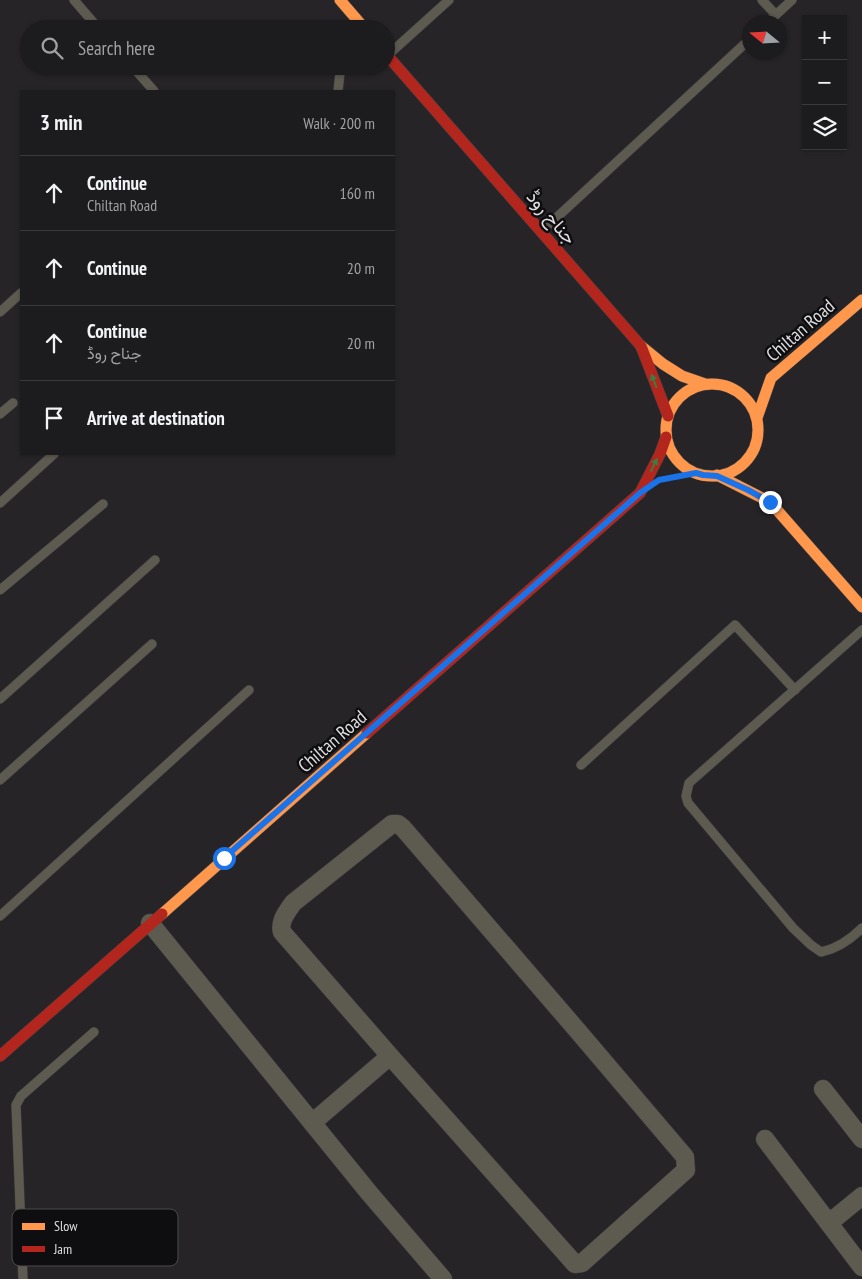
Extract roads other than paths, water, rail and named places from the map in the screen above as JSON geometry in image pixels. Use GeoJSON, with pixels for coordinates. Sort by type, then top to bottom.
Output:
{"type":"FeatureCollection","features":[{"type":"Feature","properties":{"kind":"street"},"geometry":{"type":"LineString","coordinates":[[340,0],[357,20]]}},
{"type":"Feature","properties":{"kind":"street","name":"جناح روڈ"},"geometry":{"type":"LineString","coordinates":[[395,63],[641,346],[668,416]]}},
{"type":"Feature","properties":{"kind":"street","name":"Chiltan Road"},"geometry":{"type":"LineString","coordinates":[[757,418],[771,378],[862,300]]}},
{"type":"Feature","properties":{"kind":"street"},"geometry":{"type":"LineString","coordinates":[[641,346],[662,364],[682,376],[705,384]]}},
{"type":"Feature","properties":{"kind":"street"},"geometry":{"type":"LineString","coordinates":[[736,391],[771,378]]}},
{"type":"Feature","properties":{"kind":"street"},"geometry":{"type":"LineString","coordinates":[[755,469],[754,451],[758,431],[757,418],[752,406],[744,396],[732,388],[719,384],[705,384],[691,388],[679,396],[671,408],[666,422],[666,437],[671,451],[679,462],[690,471],[703,475],[717,476],[770,502]]}},
{"type":"Feature","properties":{"kind":"street","name":"Chiltan Road"},"geometry":{"type":"LineString","coordinates":[[0,1056],[640,493],[660,454],[666,437]]}},
{"type":"Feature","properties":{"kind":"street"},"geometry":{"type":"LineString","coordinates":[[717,476],[730,472],[742,465],[754,451]]}},
{"type":"Feature","properties":{"kind":"street"},"geometry":{"type":"LineString","coordinates":[[680,476],[696,473]]}},
{"type":"Feature","properties":{"kind":"street"},"geometry":{"type":"LineString","coordinates":[[640,493],[659,480]]}},
{"type":"Feature","properties":{"kind":"street"},"geometry":{"type":"LineString","coordinates":[[761,486],[770,502],[862,606]]}},
{"type":"Feature","properties":{"kind":"street"},"geometry":{"type":"LineString","coordinates":[[392,824],[398,824],[571,1022],[685,1158],[686,1170],[582,1263],[575,1264],[390,1056],[282,932],[281,927],[293,903],[392,824]]}},
{"type":"Feature","properties":{"kind":"street"},"geometry":{"type":"LineString","coordinates":[[150,924],[370,1194],[442,1279]]}},
{"type":"Feature","properties":{"kind":"street"},"geometry":{"type":"LineString","coordinates":[[312,1123],[390,1056]]}},
{"type":"Feature","properties":{"kind":"street"},"geometry":{"type":"LineString","coordinates":[[823,1089],[862,1139]]}},
{"type":"Feature","properties":{"kind":"street"},"geometry":{"type":"LineString","coordinates":[[765,1139],[862,1267]]}},
{"type":"Feature","properties":{"kind":"street"},"geometry":{"type":"LineString","coordinates":[[829,1224],[862,1196]]}},
{"type":"Feature","properties":{"kind":"lane"},"geometry":{"type":"LineString","coordinates":[[74,0],[91,20]]}},
{"type":"Feature","properties":{"kind":"lane"},"geometry":{"type":"LineString","coordinates":[[395,47],[449,0]]}},
{"type":"Feature","properties":{"kind":"lane"},"geometry":{"type":"LineString","coordinates":[[762,0],[776,15],[792,0]]}},
{"type":"Feature","properties":{"kind":"lane"},"geometry":{"type":"LineString","coordinates":[[542,232],[742,47]]}},
{"type":"Feature","properties":{"kind":"lane"},"geometry":{"type":"LineString","coordinates":[[140,75],[153,90]]}},
{"type":"Feature","properties":{"kind":"lane"},"geometry":{"type":"LineString","coordinates":[[338,90],[340,75]]}},
{"type":"Feature","properties":{"kind":"lane"},"geometry":{"type":"LineString","coordinates":[[0,312],[20,294]]}},
{"type":"Feature","properties":{"kind":"lane"},"geometry":{"type":"LineString","coordinates":[[0,414],[12,403]]}},
{"type":"Feature","properties":{"kind":"lane"},"geometry":{"type":"LineString","coordinates":[[0,503],[53,455]]}},
{"type":"Feature","properties":{"kind":"lane"},"geometry":{"type":"LineString","coordinates":[[0,590],[103,504]]}},
{"type":"Feature","properties":{"kind":"lane"},"geometry":{"type":"LineString","coordinates":[[0,699],[155,560]]}},
{"type":"Feature","properties":{"kind":"lane"},"geometry":{"type":"LineString","coordinates":[[581,765],[735,626],[795,690]]}},
{"type":"Feature","properties":{"kind":"lane"},"geometry":{"type":"LineString","coordinates":[[862,630],[689,783],[686,796],[688,803],[793,928],[821,952],[831,950],[862,928]]}},
{"type":"Feature","properties":{"kind":"lane"},"geometry":{"type":"LineString","coordinates":[[0,780],[152,644]]}},
{"type":"Feature","properties":{"kind":"lane"},"geometry":{"type":"LineString","coordinates":[[0,916],[249,690]]}},
{"type":"Feature","properties":{"kind":"lane"},"geometry":{"type":"LineString","coordinates":[[20,1209],[16,1105],[22,1096],[94,1032]]}},
{"type":"Feature","properties":{"kind":"lane"},"geometry":{"type":"LineString","coordinates":[[22,1266],[23,1279]]}}]}
